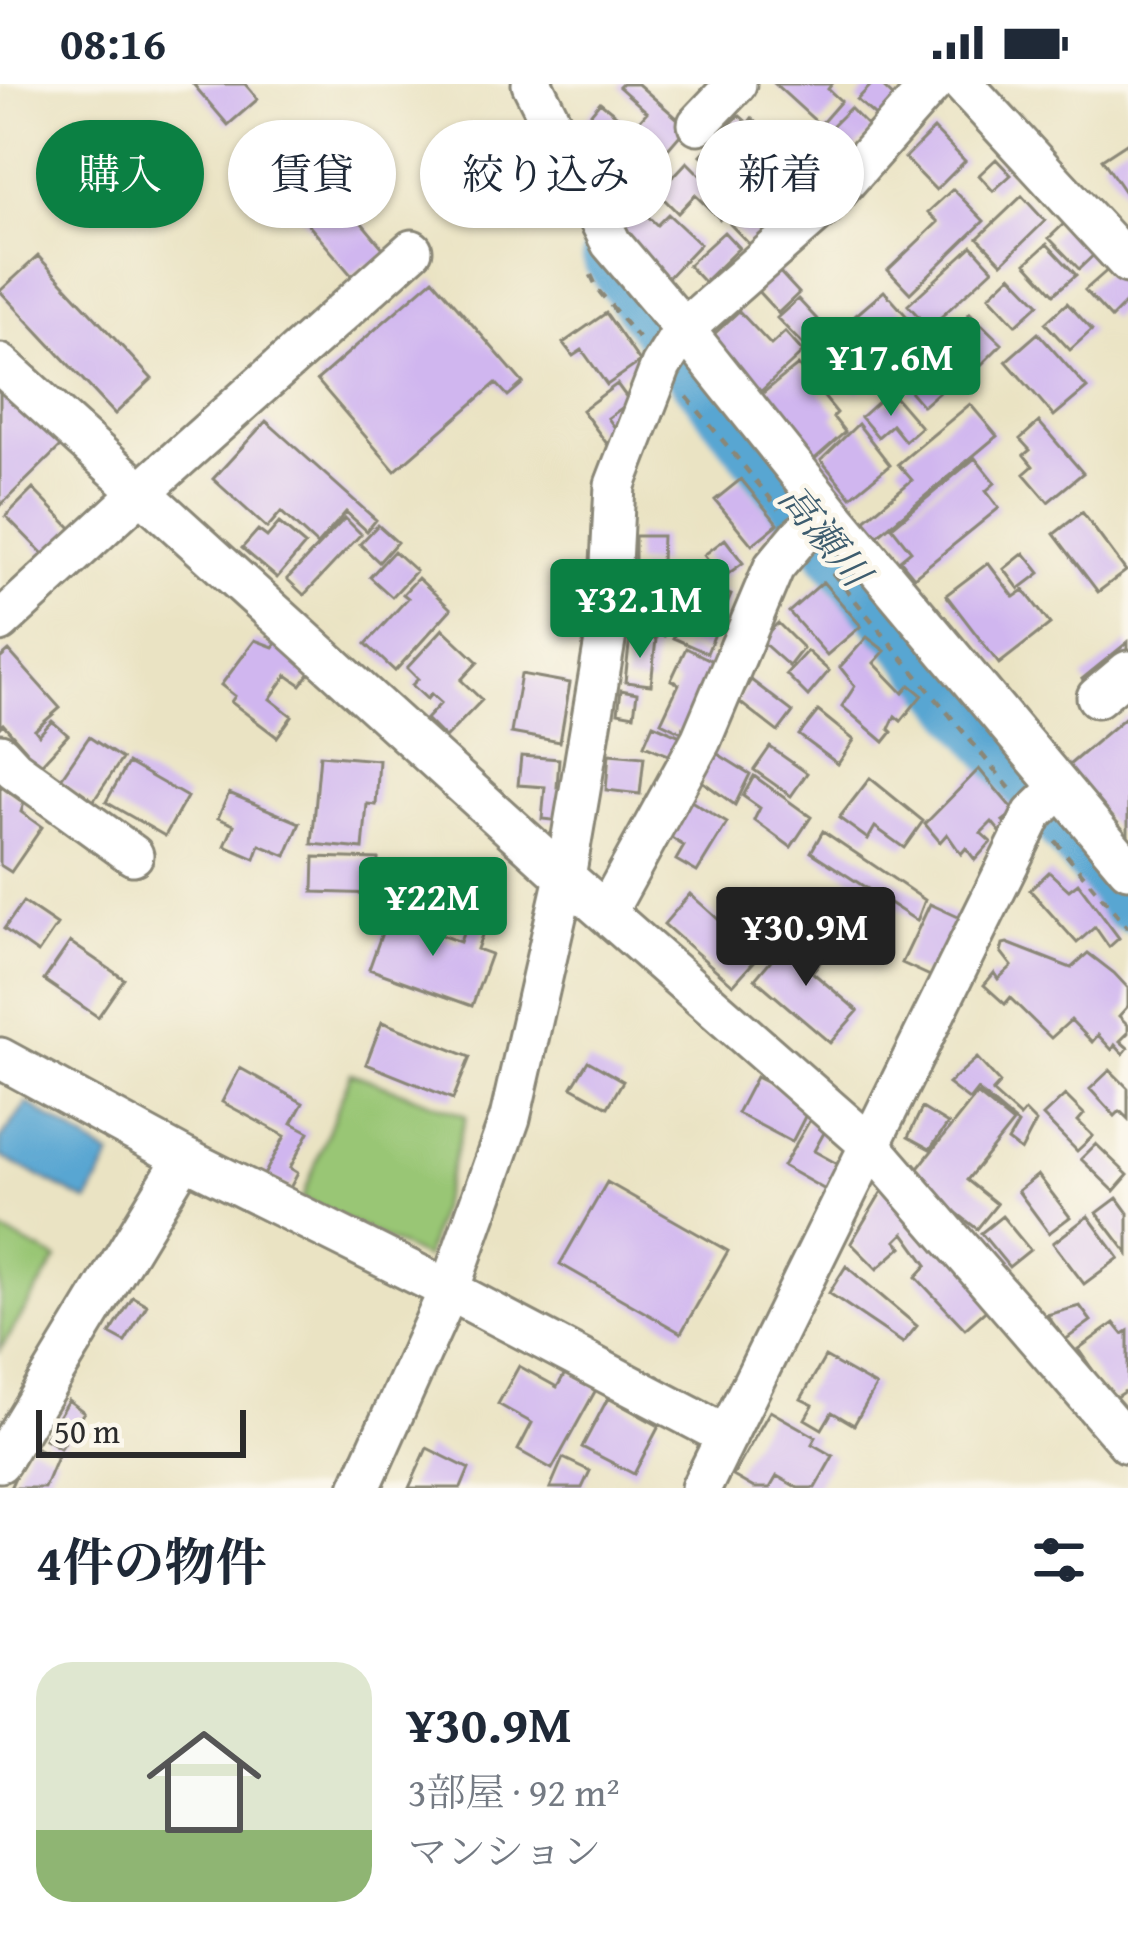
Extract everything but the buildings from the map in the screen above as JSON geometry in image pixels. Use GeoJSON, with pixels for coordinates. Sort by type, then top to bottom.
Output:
{"type":"FeatureCollection","features":[{"type":"Feature","properties":{"kind":"street"},"geometry":{"type":"LineString","coordinates":[[532,84],[611,242],[1128,868]]}},
{"type":"Feature","properties":{"kind":"street"},"geometry":{"type":"LineString","coordinates":[[702,120],[736,84]]}},
{"type":"Feature","properties":{"kind":"street"},"geometry":{"type":"LineString","coordinates":[[360,1488],[449,1290],[510,1118],[565,877],[608,623],[615,485],[661,366],[684,329],[824,206],[932,84]]}},
{"type":"Feature","properties":{"kind":"street"},"geometry":{"type":"LineString","coordinates":[[963,84],[1128,262]]}},
{"type":"Feature","properties":{"kind":"street"},"geometry":{"type":"LineString","coordinates":[[0,622],[412,250]]}},
{"type":"Feature","properties":{"kind":"street"},"geometry":{"type":"LineString","coordinates":[[0,364],[565,877],[870,1145],[1128,1443]]}},
{"type":"Feature","properties":{"kind":"street"},"geometry":{"type":"LineString","coordinates":[[606,913],[701,740],[774,566],[830,512]]}},
{"type":"Feature","properties":{"kind":"street"},"geometry":{"type":"LineString","coordinates":[[1097,698],[1128,671]]}},
{"type":"Feature","properties":{"kind":"street"},"geometry":{"type":"LineString","coordinates":[[0,754],[133,855]]}},
{"type":"Feature","properties":{"kind":"street"},"geometry":{"type":"LineString","coordinates":[[701,1488],[1033,814],[1060,788]]}},
{"type":"Feature","properties":{"kind":"street"},"geometry":{"type":"LineString","coordinates":[[0,1058],[184,1158],[727,1436]]}},
{"type":"Feature","properties":{"kind":"street"},"geometry":{"type":"LineString","coordinates":[[0,1462],[184,1158]]}},
{"type":"Feature","properties":{"kind":"green space"},"geometry":{"type":"Polygon","coordinates":[[[351,1073],[466,1116],[425,1258],[302,1199],[351,1073]]]}},
{"type":"Feature","properties":{"kind":"green space"},"geometry":{"type":"Polygon","coordinates":[[[0,1230],[57,1259],[0,1350],[0,1230]]]}},
{"type":"Feature","properties":{"kind":"water"},"geometry":{"type":"Polygon","coordinates":[[[27,1103],[111,1157],[88,1202],[0,1156],[0,1140],[27,1103]]]}},
{"type":"Feature","properties":{"kind":"waterway","name":"高瀬川"},"geometry":{"type":"LineString","coordinates":[[607,257],[651,322],[872,601],[1128,907]]}}]}
